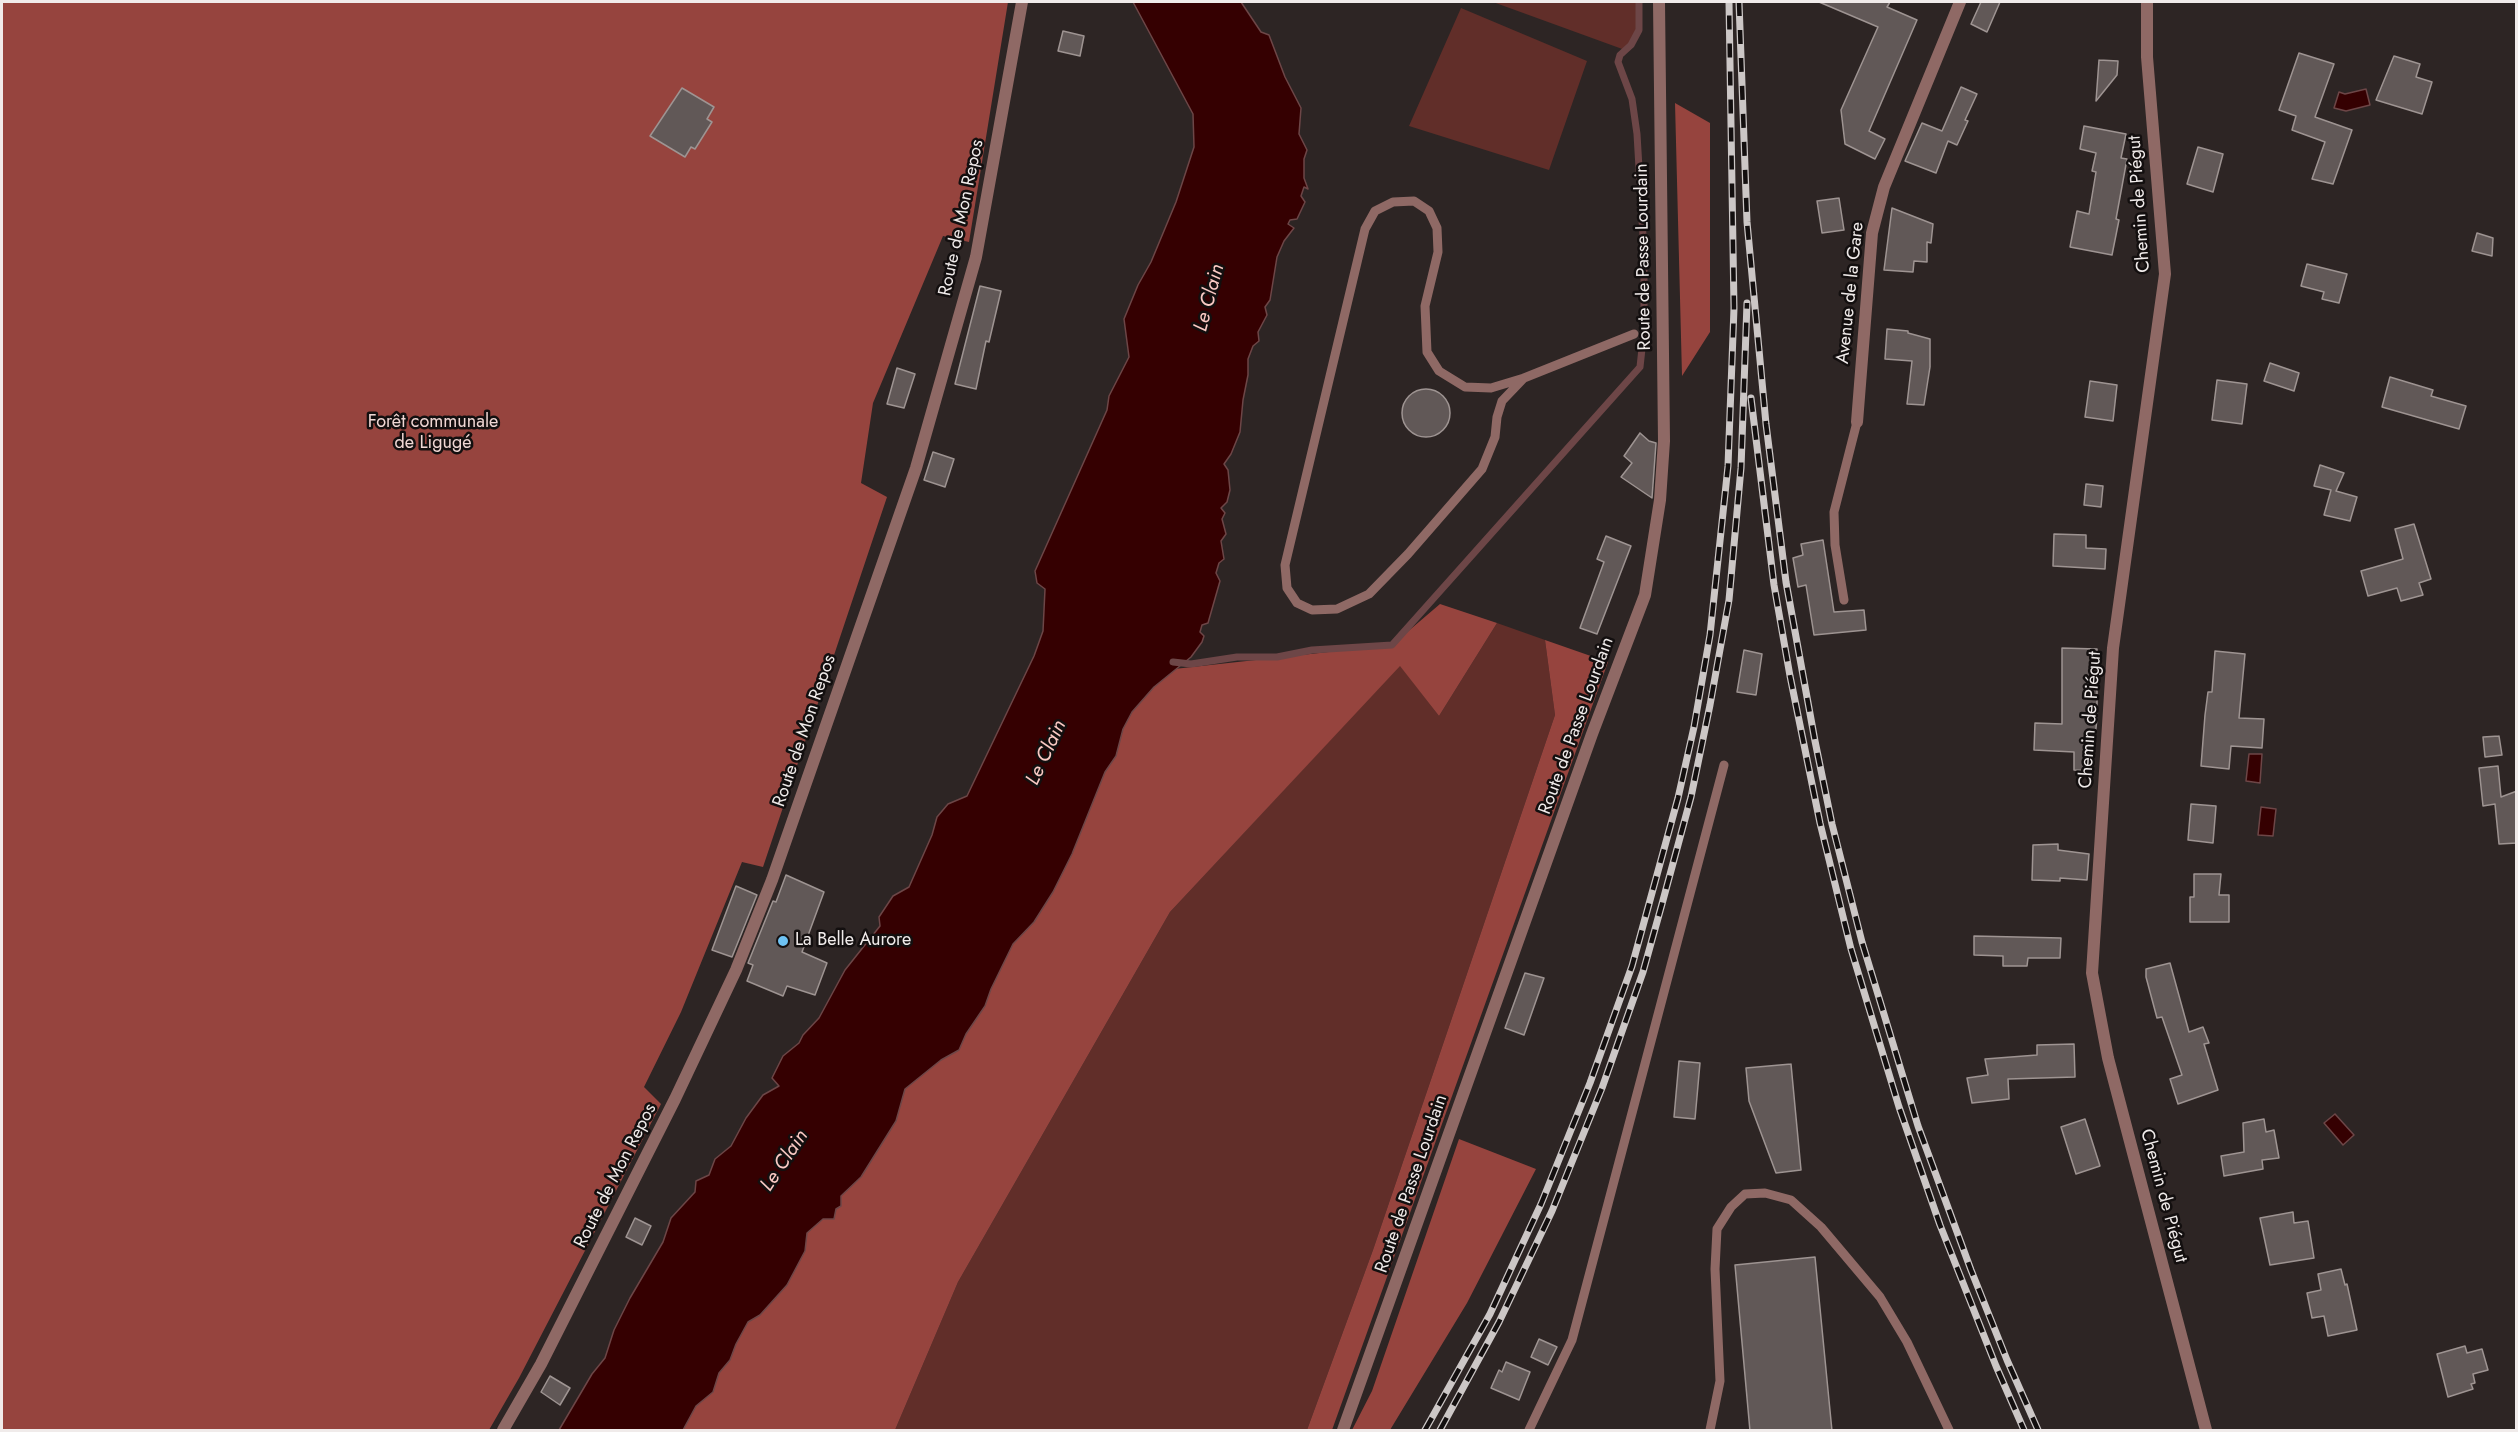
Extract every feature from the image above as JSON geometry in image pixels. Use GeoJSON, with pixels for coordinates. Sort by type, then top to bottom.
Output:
{"type":"FeatureCollection","features":[{"type":"Feature","properties":{"kind":"street","name":"Route de Mon Repos"},"geometry":{"type":"LineString","coordinates":[[503,1431],[546,1353],[675,1099],[736,970],[772,880],[916,468],[967,291],[976,257],[1022,2]]}},
{"type":"Feature","properties":{"kind":"street","name":"Route de Passe Lourdain"},"geometry":{"type":"LineString","coordinates":[[1343,1431],[1644,595],[1660,500],[1665,441],[1659,2]]}},
{"type":"Feature","properties":{"kind":"street","name":"Avenue de la Gare"},"geometry":{"type":"LineString","coordinates":[[1857,422],[1872,233],[1884,187],[1960,2]]}},
{"type":"Feature","properties":{"kind":"street","name":"Chemin de Piégut"},"geometry":{"type":"LineString","coordinates":[[2147,2],[2147,57],[2165,274],[2113,648],[2092,973],[2108,1058],[2206,1431]]}},
{"type":"Feature","properties":{"kind":"lane"},"geometry":{"type":"LineString","coordinates":[[1524,378],[1502,401],[1497,417],[1496,437],[1482,469],[1408,554],[1369,594],[1337,609],[1312,610],[1297,603],[1287,588],[1285,565],[1365,229],[1375,211],[1393,202],[1414,201],[1429,211],[1437,228],[1438,252],[1425,306],[1427,352],[1439,371],[1465,387],[1491,388],[1524,378],[1634,334]]}},
{"type":"Feature","properties":{"kind":"lane","name":"Avenue de la Gare"},"geometry":{"type":"LineString","coordinates":[[1844,600],[1835,545],[1834,512],[1857,422]]}},
{"type":"Feature","properties":{"kind":"lane"},"geometry":{"type":"LineString","coordinates":[[1529,1431],[1572,1340],[1724,765]]}},
{"type":"Feature","properties":{"kind":"lane"},"geometry":{"type":"LineString","coordinates":[[1710,1431],[1720,1381],[1715,1269],[1717,1229],[1731,1207],[1745,1194],[1765,1193],[1791,1200],[1813,1220],[1880,1297],[1907,1342],[1949,1431]]}},
{"type":"Feature","properties":{"kind":"shaded area"},"geometry":{"type":"Polygon","coordinates":[[[1493,2],[1638,2],[1639,30],[1625,50],[1493,2]]]}},
{"type":"Feature","properties":{"kind":"shaded area"},"geometry":{"type":"Polygon","coordinates":[[[1461,8],[1587,61],[1549,170],[1409,126],[1461,8]]]}},
{"type":"Feature","properties":{"kind":"shaded area"},"geometry":{"type":"Polygon","coordinates":[[[1497,623],[1545,640],[1555,715],[1373,1250],[1307,1430],[895,1430],[958,1282],[1170,912],[1400,665],[1439,716],[1497,623]]]}},
{"type":"Feature","properties":{"kind":"green space","name":"Forêt communale de Ligugé"},"geometry":{"type":"Polygon","coordinates":[[[2,2],[1008,2],[969,242],[943,236],[873,403],[861,483],[887,497],[763,867],[742,862],[681,1012],[644,1087],[661,1104],[519,1378],[489,1430],[2,1430],[2,2]]]}},
{"type":"Feature","properties":{"kind":"green space"},"geometry":{"type":"Polygon","coordinates":[[[1675,103],[1710,123],[1710,332],[1682,376],[1675,103]]]}},
{"type":"Feature","properties":{"kind":"green space"},"geometry":{"type":"Polygon","coordinates":[[[1440,604],[1497,623],[1439,716],[1400,666],[1170,912],[958,1282],[895,1430],[660,1430],[1107,674],[1174,669],[1392,645],[1440,604]]]}},
{"type":"Feature","properties":{"kind":"green space"},"geometry":{"type":"Polygon","coordinates":[[[1545,640],[1608,662],[1332,1430],[1307,1430],[1373,1250],[1555,715],[1545,640]]]}},
{"type":"Feature","properties":{"kind":"green space"},"geometry":{"type":"Polygon","coordinates":[[[1459,1139],[1536,1169],[1467,1303],[1390,1430],[1352,1430],[1372,1391],[1459,1139]]]}},
{"type":"Feature","properties":{"kind":"water","name":"Le Clain"},"geometry":{"type":"Polygon","coordinates":[[[1133,2],[1241,2],[1261,32],[1269,35],[1285,77],[1301,108],[1299,134],[1307,150],[1304,159],[1304,178],[1308,189],[1304,187],[1301,196],[1305,202],[1297,219],[1290,220],[1288,224],[1294,228],[1284,241],[1277,257],[1270,300],[1265,307],[1267,315],[1258,332],[1259,341],[1253,346],[1248,359],[1240,432],[1224,464],[1228,470],[1230,490],[1227,502],[1221,508],[1225,513],[1222,519],[1226,534],[1221,541],[1224,559],[1219,563],[1216,573],[1220,581],[1208,623],[1202,625],[1200,632],[1204,636],[1202,642],[1191,657],[1154,687],[1132,712],[1123,729],[1116,756],[1105,772],[1072,854],[1053,892],[1034,922],[1013,944],[985,1006],[966,1034],[959,1050],[941,1060],[905,1089],[896,1121],[861,1177],[841,1196],[841,1206],[836,1209],[834,1219],[823,1219],[807,1233],[805,1251],[787,1285],[760,1315],[748,1322],[730,1360],[719,1373],[713,1392],[696,1406],[683,1430],[559,1430],[592,1374],[605,1358],[614,1330],[663,1242],[671,1218],[695,1192],[696,1181],[709,1175],[715,1159],[731,1146],[746,1118],[763,1095],[779,1086],[772,1078],[783,1056],[799,1043],[803,1035],[819,1018],[845,970],[880,926],[879,917],[893,896],[909,887],[932,835],[937,817],[948,804],[967,796],[1034,656],[1043,631],[1045,589],[1037,583],[1035,571],[1107,410],[1109,396],[1129,357],[1124,319],[1176,202],[1194,147],[1193,114],[1133,2]]]}},
{"type":"Feature","properties":{"kind":"water"},"geometry":{"type":"Polygon","coordinates":[[[2366,89],[2370,105],[2346,111],[2334,108],[2339,92],[2345,94],[2366,89]]]}},
{"type":"Feature","properties":{"kind":"water"},"geometry":{"type":"Polygon","coordinates":[[[2249,754],[2262,754],[2260,783],[2246,781],[2249,754]]]}},
{"type":"Feature","properties":{"kind":"water"},"geometry":{"type":"Polygon","coordinates":[[[2261,807],[2276,809],[2273,836],[2258,835],[2261,807]]]}},
{"type":"Feature","properties":{"kind":"water"},"geometry":{"type":"Polygon","coordinates":[[[2335,1114],[2354,1135],[2343,1145],[2324,1123],[2335,1114]]]}},
{"type":"Feature","properties":{"kind":"building"},"geometry":{"type":"Polygon","coordinates":[[[1819,2],[1890,2],[1887,7],[1917,20],[1869,131],[1885,139],[1875,159],[1845,144],[1841,110],[1878,27],[1819,2]]]}},
{"type":"Feature","properties":{"kind":"building"},"geometry":{"type":"Polygon","coordinates":[[[1981,2],[2000,2],[1987,32],[1971,24],[1981,2]]]}},
{"type":"Feature","properties":{"kind":"building"},"geometry":{"type":"Polygon","coordinates":[[[1063,31],[1084,36],[1080,56],[1058,51],[1063,31]]]}},
{"type":"Feature","properties":{"kind":"building"},"geometry":{"type":"Polygon","coordinates":[[[2299,53],[2334,64],[2315,117],[2352,130],[2333,184],[2312,179],[2325,142],[2292,130],[2296,116],[2279,110],[2299,53]]]}},
{"type":"Feature","properties":{"kind":"building"},"geometry":{"type":"Polygon","coordinates":[[[2394,56],[2420,64],[2416,77],[2432,82],[2422,114],[2376,100],[2394,56]]]}},
{"type":"Feature","properties":{"kind":"building"},"geometry":{"type":"Polygon","coordinates":[[[2099,60],[2118,61],[2117,75],[2096,101],[2099,60]]]}},
{"type":"Feature","properties":{"kind":"building"},"geometry":{"type":"Polygon","coordinates":[[[1961,87],[1977,94],[1957,145],[1948,141],[1936,173],[1905,161],[1922,123],[1942,131],[1961,87]]]}},
{"type":"Feature","properties":{"kind":"building"},"geometry":{"type":"Polygon","coordinates":[[[682,88],[714,107],[707,119],[712,122],[695,149],[691,147],[685,157],[650,136],[682,88]]]}},
{"type":"Feature","properties":{"kind":"building"},"geometry":{"type":"Polygon","coordinates":[[[2084,126],[2126,134],[2121,158],[2127,159],[2112,255],[2070,247],[2077,211],[2089,214],[2096,172],[2092,171],[2096,153],[2080,149],[2084,126]]]}},
{"type":"Feature","properties":{"kind":"building"},"geometry":{"type":"Polygon","coordinates":[[[2198,147],[2223,154],[2213,192],[2187,184],[2198,147]]]}},
{"type":"Feature","properties":{"kind":"building"},"geometry":{"type":"Polygon","coordinates":[[[1839,198],[1844,230],[1822,233],[1817,201],[1839,198]]]}},
{"type":"Feature","properties":{"kind":"building"},"geometry":{"type":"Polygon","coordinates":[[[1892,208],[1933,224],[1931,243],[1927,242],[1927,262],[1914,261],[1913,272],[1884,270],[1892,208]]]}},
{"type":"Feature","properties":{"kind":"building"},"geometry":{"type":"Polygon","coordinates":[[[2477,233],[2493,238],[2492,256],[2472,251],[2477,233]]]}},
{"type":"Feature","properties":{"kind":"building"},"geometry":{"type":"Polygon","coordinates":[[[2307,264],[2347,274],[2339,303],[2322,299],[2324,292],[2301,286],[2307,264]]]}},
{"type":"Feature","properties":{"kind":"building"},"geometry":{"type":"Polygon","coordinates":[[[980,286],[1001,291],[989,342],[986,341],[976,389],[955,384],[980,286]]]}},
{"type":"Feature","properties":{"kind":"building"},"geometry":{"type":"Polygon","coordinates":[[[1887,329],[1908,331],[1908,333],[1930,339],[1930,367],[1924,405],[1907,404],[1912,361],[1885,359],[1887,329]]]}},
{"type":"Feature","properties":{"kind":"building"},"geometry":{"type":"Polygon","coordinates":[[[2270,363],[2299,373],[2294,391],[2264,381],[2270,363]]]}},
{"type":"Feature","properties":{"kind":"building"},"geometry":{"type":"Polygon","coordinates":[[[897,368],[915,374],[904,408],[887,404],[897,368]]]}},
{"type":"Feature","properties":{"kind":"building"},"geometry":{"type":"Polygon","coordinates":[[[2390,377],[2433,390],[2431,396],[2466,406],[2459,429],[2382,407],[2390,377]]]}},
{"type":"Feature","properties":{"kind":"building"},"geometry":{"type":"Polygon","coordinates":[[[2217,380],[2247,384],[2242,424],[2212,420],[2217,380]]]}},
{"type":"Feature","properties":{"kind":"building"},"geometry":{"type":"Polygon","coordinates":[[[2090,381],[2117,385],[2113,421],[2085,417],[2090,381]]]}},
{"type":"Feature","properties":{"kind":"building"},"geometry":{"type":"Polygon","coordinates":[[[1421,389],[1431,389],[1446,399],[1450,413],[1449,422],[1440,433],[1431,437],[1421,437],[1406,427],[1402,418],[1402,408],[1412,393],[1421,389]]]}},
{"type":"Feature","properties":{"kind":"building"},"geometry":{"type":"Polygon","coordinates":[[[1640,433],[1649,441],[1656,443],[1652,498],[1621,477],[1632,463],[1624,456],[1640,433]]]}},
{"type":"Feature","properties":{"kind":"building"},"geometry":{"type":"Polygon","coordinates":[[[933,452],[954,459],[945,487],[924,480],[933,452]]]}},
{"type":"Feature","properties":{"kind":"building"},"geometry":{"type":"Polygon","coordinates":[[[2320,465],[2344,473],[2336,491],[2357,497],[2350,521],[2324,515],[2331,490],[2314,486],[2320,465]]]}},
{"type":"Feature","properties":{"kind":"building"},"geometry":{"type":"Polygon","coordinates":[[[2086,484],[2103,486],[2101,507],[2084,505],[2086,484]]]}},
{"type":"Feature","properties":{"kind":"building"},"geometry":{"type":"Polygon","coordinates":[[[2414,524],[2431,579],[2419,583],[2423,595],[2401,601],[2397,588],[2368,596],[2361,571],[2403,559],[2395,529],[2414,524]]]}},
{"type":"Feature","properties":{"kind":"building"},"geometry":{"type":"Polygon","coordinates":[[[2054,534],[2086,535],[2086,548],[2106,549],[2105,569],[2053,566],[2054,534]]]}},
{"type":"Feature","properties":{"kind":"building"},"geometry":{"type":"Polygon","coordinates":[[[1606,536],[1631,546],[1597,634],[1580,628],[1604,562],[1597,559],[1606,536]]]}},
{"type":"Feature","properties":{"kind":"building"},"geometry":{"type":"Polygon","coordinates":[[[1823,540],[1834,612],[1864,610],[1866,630],[1814,635],[1806,585],[1798,587],[1793,558],[1803,555],[1801,544],[1823,540]]]}},
{"type":"Feature","properties":{"kind":"building"},"geometry":{"type":"Polygon","coordinates":[[[2062,648],[2097,649],[2097,719],[2091,771],[2074,770],[2074,752],[2034,750],[2035,723],[2062,724],[2062,648]]]}},
{"type":"Feature","properties":{"kind":"building"},"geometry":{"type":"Polygon","coordinates":[[[1744,650],[1762,654],[1756,695],[1737,692],[1744,650]]]}},
{"type":"Feature","properties":{"kind":"building"},"geometry":{"type":"Polygon","coordinates":[[[2215,651],[2245,654],[2239,718],[2264,719],[2262,748],[2231,746],[2229,769],[2201,766],[2205,715],[2208,692],[2212,692],[2215,651]]]}},
{"type":"Feature","properties":{"kind":"building"},"geometry":{"type":"Polygon","coordinates":[[[2499,736],[2502,755],[2485,757],[2483,737],[2499,736]]]}},
{"type":"Feature","properties":{"kind":"building"},"geometry":{"type":"Polygon","coordinates":[[[2498,766],[2501,797],[2517,791],[2517,843],[2499,844],[2495,804],[2483,806],[2479,768],[2498,766]]]}},
{"type":"Feature","properties":{"kind":"building"},"geometry":{"type":"Polygon","coordinates":[[[2191,804],[2216,806],[2213,843],[2188,840],[2191,804]]]}},
{"type":"Feature","properties":{"kind":"building"},"geometry":{"type":"Polygon","coordinates":[[[2058,844],[2058,850],[2089,854],[2087,880],[2060,878],[2060,881],[2032,880],[2033,845],[2058,844]]]}},
{"type":"Feature","properties":{"kind":"building"},"geometry":{"type":"Polygon","coordinates":[[[2194,874],[2221,874],[2219,895],[2229,895],[2229,922],[2190,922],[2190,897],[2194,897],[2194,874]]]}},
{"type":"Feature","properties":{"kind":"building","name":"La Belle Aurore"},"geometry":{"type":"Polygon","coordinates":[[[786,875],[824,892],[802,952],[827,963],[815,995],[787,986],[783,996],[747,981],[753,965],[748,963],[786,875]]]}},
{"type":"Feature","properties":{"kind":"building"},"geometry":{"type":"Polygon","coordinates":[[[736,886],[757,895],[732,957],[712,950],[736,886]]]}},
{"type":"Feature","properties":{"kind":"building"},"geometry":{"type":"Polygon","coordinates":[[[1974,936],[2061,938],[2060,958],[2028,958],[2027,966],[2003,966],[2003,956],[1974,955],[1974,936]]]}},
{"type":"Feature","properties":{"kind":"building"},"geometry":{"type":"Polygon","coordinates":[[[2170,963],[2189,1032],[2203,1027],[2209,1043],[2204,1044],[2218,1090],[2178,1104],[2170,1079],[2182,1075],[2162,1017],[2157,1018],[2146,977],[2146,969],[2170,963]]]}},
{"type":"Feature","properties":{"kind":"building"},"geometry":{"type":"Polygon","coordinates":[[[1525,973],[1544,978],[1524,1035],[1505,1028],[1525,973]]]}},
{"type":"Feature","properties":{"kind":"building"},"geometry":{"type":"Polygon","coordinates":[[[2074,1044],[2075,1077],[2008,1079],[2009,1099],[1972,1103],[1967,1078],[1988,1075],[1985,1059],[2037,1055],[2037,1045],[2074,1044]]]}},
{"type":"Feature","properties":{"kind":"building"},"geometry":{"type":"Polygon","coordinates":[[[1679,1061],[1700,1063],[1695,1119],[1674,1117],[1679,1061]]]}},
{"type":"Feature","properties":{"kind":"building"},"geometry":{"type":"Polygon","coordinates":[[[1791,1064],[1801,1170],[1776,1173],[1749,1101],[1746,1068],[1791,1064]]]}},
{"type":"Feature","properties":{"kind":"building"},"geometry":{"type":"Polygon","coordinates":[[[2085,1119],[2100,1166],[2076,1174],[2061,1127],[2085,1119]]]}},
{"type":"Feature","properties":{"kind":"building"},"geometry":{"type":"Polygon","coordinates":[[[2264,1119],[2266,1132],[2274,1130],[2279,1158],[2262,1160],[2263,1169],[2224,1176],[2221,1156],[2244,1152],[2243,1123],[2264,1119]]]}},
{"type":"Feature","properties":{"kind":"building"},"geometry":{"type":"Polygon","coordinates":[[[2293,1212],[2294,1223],[2308,1221],[2314,1258],[2270,1265],[2260,1218],[2293,1212]]]}},
{"type":"Feature","properties":{"kind":"building"},"geometry":{"type":"Polygon","coordinates":[[[635,1218],[651,1226],[642,1245],[626,1237],[635,1218]]]}},
{"type":"Feature","properties":{"kind":"building"},"geometry":{"type":"Polygon","coordinates":[[[1815,1257],[1832,1431],[1750,1431],[1735,1265],[1815,1257]]]}},
{"type":"Feature","properties":{"kind":"building"},"geometry":{"type":"Polygon","coordinates":[[[2341,1269],[2345,1285],[2347,1284],[2357,1330],[2328,1336],[2324,1316],[2312,1318],[2307,1293],[2321,1290],[2318,1274],[2341,1269]]]}},
{"type":"Feature","properties":{"kind":"building"},"geometry":{"type":"Polygon","coordinates":[[[1539,1339],[1557,1347],[1548,1365],[1531,1357],[1539,1339]]]}},
{"type":"Feature","properties":{"kind":"building"},"geometry":{"type":"Polygon","coordinates":[[[2465,1346],[2467,1353],[2482,1349],[2488,1370],[2473,1374],[2475,1383],[2471,1384],[2473,1389],[2448,1397],[2437,1354],[2465,1346]]]}},
{"type":"Feature","properties":{"kind":"building"},"geometry":{"type":"Polygon","coordinates":[[[1506,1362],[1530,1372],[1519,1400],[1491,1388],[1499,1370],[1502,1372],[1506,1362]]]}},
{"type":"Feature","properties":{"kind":"building"},"geometry":{"type":"Polygon","coordinates":[[[550,1376],[570,1388],[560,1405],[541,1392],[550,1376]]]}},
{"type":"Feature","properties":{"kind":"waterway"},"geometry":{"type":"LineString","coordinates":[[1173,662],[1191,664],[1237,657],[1277,657],[1312,650],[1392,645],[1640,367],[1644,330],[1644,253],[1637,134],[1632,99],[1618,62],[1620,55],[1631,45],[1639,30],[1639,2]]}},
{"type":"Feature","properties":{"kind":"railway"},"geometry":{"type":"LineString","coordinates":[[1425,1430],[1490,1314],[1541,1204],[1590,1083],[1632,966],[1678,798],[1694,727],[1710,635],[1728,466],[1734,308],[1729,2]]}},
{"type":"Feature","properties":{"kind":"railway"},"geometry":{"type":"LineString","coordinates":[[1739,2],[1747,222],[1766,424],[1786,582],[1832,824],[1862,942],[1918,1126],[1971,1270],[2038,1430]]}},
{"type":"Feature","properties":{"kind":"railway"},"geometry":{"type":"LineString","coordinates":[[1440,1430],[1499,1322],[1552,1211],[1602,1088],[1643,972],[1662,904],[1691,797],[1729,600],[1741,468],[1747,303]]}},
{"type":"Feature","properties":{"kind":"railway"},"geometry":{"type":"LineString","coordinates":[[1751,398],[1774,585],[1790,676],[1820,823],[1851,949],[1899,1107],[1940,1225],[2024,1430]]}},
{"type":"Feature","properties":{"kind":"place","name":"La Belle Aurore"},"geometry":{"type":"Point","coordinates":[783,941]}}]}
